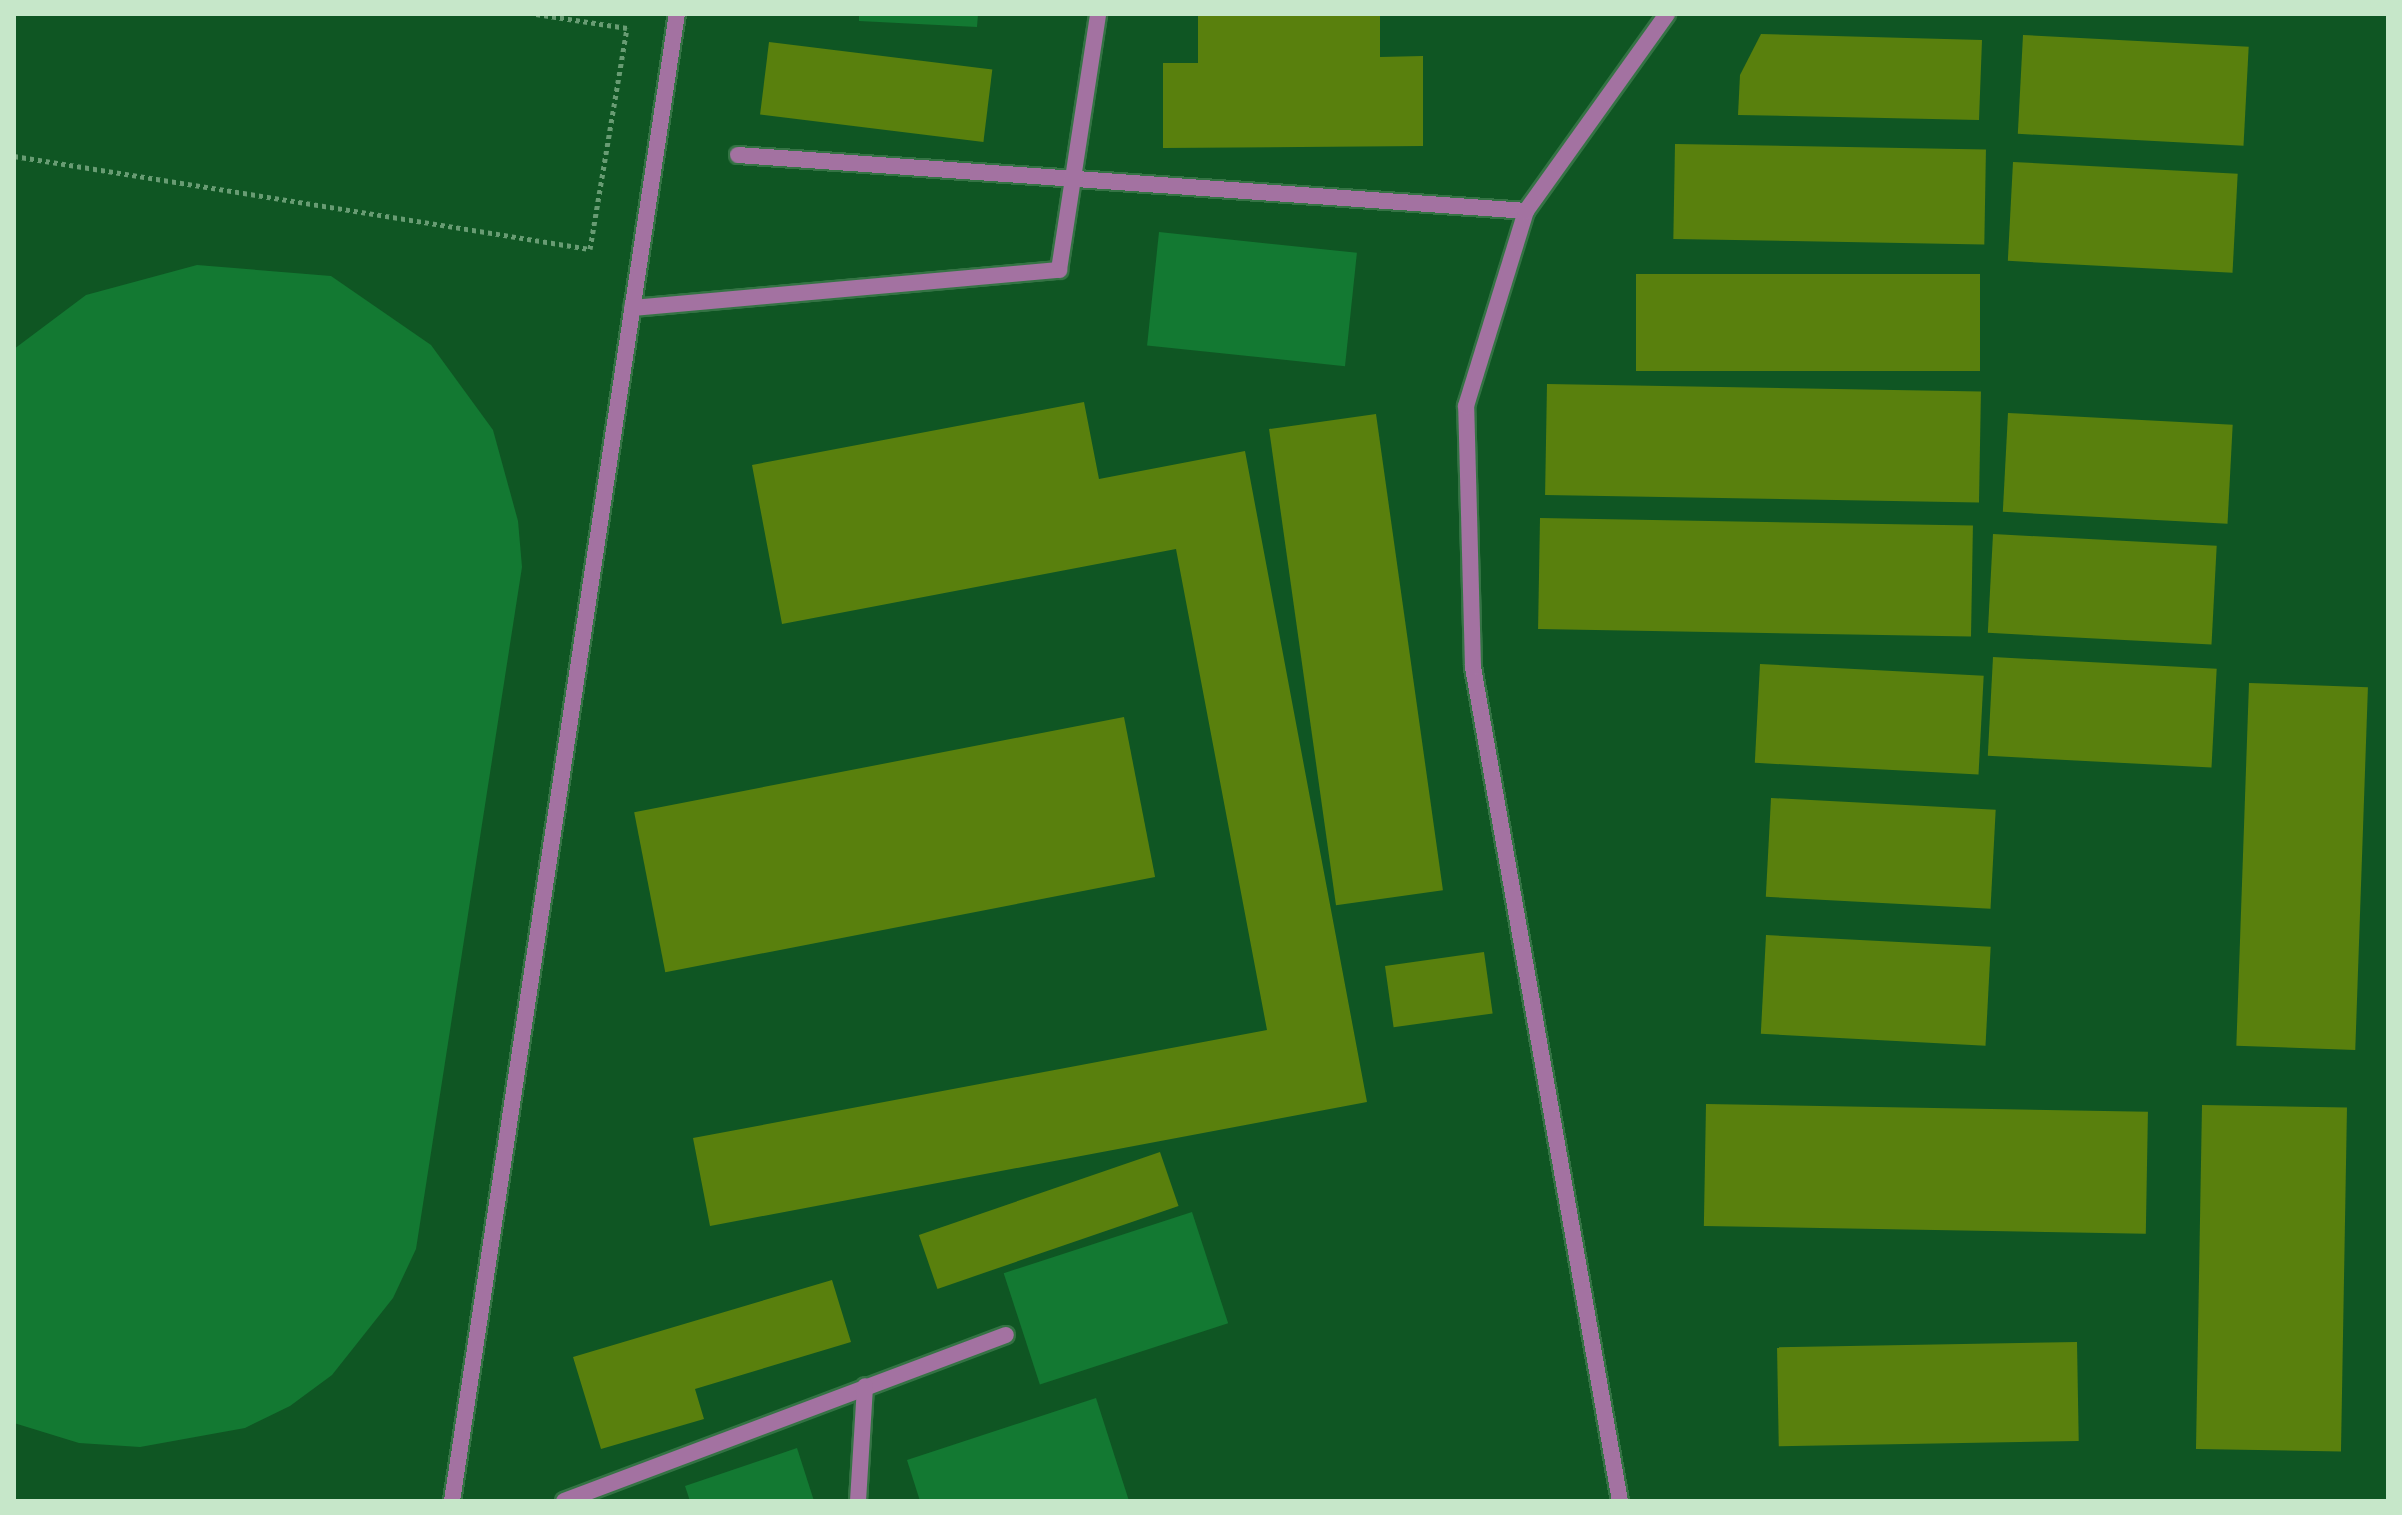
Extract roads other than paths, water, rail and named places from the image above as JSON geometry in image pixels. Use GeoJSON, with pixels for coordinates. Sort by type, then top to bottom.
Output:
{"type":"FeatureCollection","features":[{"type":"Feature","properties":{"kind":"street"},"geometry":{"type":"LineString","coordinates":[[452,1501],[677,14]]}},
{"type":"Feature","properties":{"kind":"street"},"geometry":{"type":"LineString","coordinates":[[632,308],[1059,270],[1098,14]]}},
{"type":"Feature","properties":{"kind":"street"},"geometry":{"type":"LineString","coordinates":[[1620,1501],[1473,667],[1466,406],[1526,211],[1667,14]]}},
{"type":"Feature","properties":{"kind":"street"},"geometry":{"type":"LineString","coordinates":[[738,155],[1526,211]]}},
{"type":"Feature","properties":{"kind":"street"},"geometry":{"type":"LineString","coordinates":[[564,1501],[1006,1335]]}},
{"type":"Feature","properties":{"kind":"street"},"geometry":{"type":"LineString","coordinates":[[858,1501],[865,1386]]}}]}
